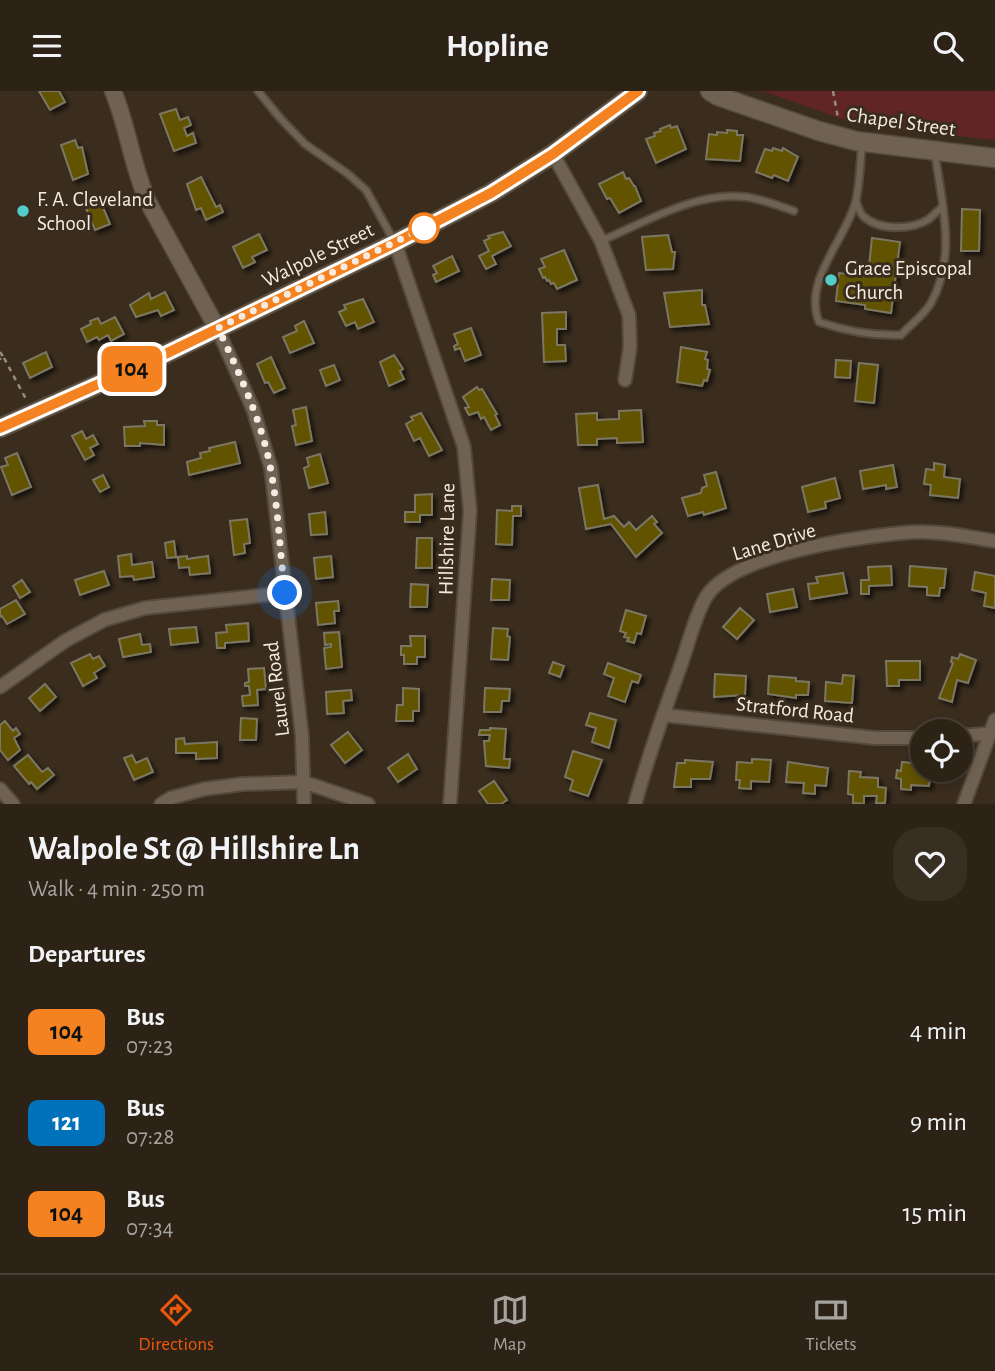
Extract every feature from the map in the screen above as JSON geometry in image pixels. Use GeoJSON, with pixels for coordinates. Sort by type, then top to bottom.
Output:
{"type":"FeatureCollection","features":[{"type":"Feature","properties":{"kind":"main road","name":"Chapel Street"},"geometry":{"type":"LineString","coordinates":[[697,91],[714,94],[819,131],[863,142],[995,157]]}},
{"type":"Feature","properties":{"kind":"main road","name":"Chapel Street"},"geometry":{"type":"LineString","coordinates":[[736,91],[762,110]]}},
{"type":"Feature","properties":{"kind":"main road","name":"Walpole Street"},"geometry":{"type":"LineString","coordinates":[[0,428],[218,328],[395,243],[491,193],[553,154],[640,92]]}},
{"type":"Feature","properties":{"kind":"street"},"geometry":{"type":"LineString","coordinates":[[113,91],[141,185],[218,328]]}},
{"type":"Feature","properties":{"kind":"street"},"geometry":{"type":"LineString","coordinates":[[553,154],[601,241],[629,315],[630,347],[625,380]]}},
{"type":"Feature","properties":{"kind":"street","name":"Hillshire Lane"},"geometry":{"type":"LineString","coordinates":[[395,243],[464,447],[467,470],[470,511],[450,804]]}},
{"type":"Feature","properties":{"kind":"street","name":"Laurel Road"},"geometry":{"type":"LineString","coordinates":[[218,328],[253,409],[267,450],[302,736],[304,804]]}},
{"type":"Feature","properties":{"kind":"street","name":"Lane Drive"},"geometry":{"type":"LineString","coordinates":[[635,804],[663,715],[706,597],[720,581],[744,567],[797,551],[873,537],[906,533],[952,534],[995,541]]}},
{"type":"Feature","properties":{"kind":"street"},"geometry":{"type":"LineString","coordinates":[[0,687],[65,641],[104,620],[145,608],[285,593]]}},
{"type":"Feature","properties":{"kind":"street","name":"Stratford Road"},"geometry":{"type":"LineString","coordinates":[[663,715],[875,738],[910,738]]}},
{"type":"Feature","properties":{"kind":"street"},"geometry":{"type":"LineString","coordinates":[[964,804],[995,720]]}},
{"type":"Feature","properties":{"kind":"street"},"geometry":{"type":"LineString","coordinates":[[973,735],[992,733]]}},
{"type":"Feature","properties":{"kind":"street"},"geometry":{"type":"LineString","coordinates":[[161,804],[171,798],[204,789],[243,784],[304,782],[368,804]]}},
{"type":"Feature","properties":{"kind":"street"},"geometry":{"type":"LineString","coordinates":[[0,789],[13,804]]}},
{"type":"Feature","properties":{"kind":"lane"},"geometry":{"type":"LineString","coordinates":[[258,91],[279,118],[305,144],[366,190],[395,243]]}},
{"type":"Feature","properties":{"kind":"lane"},"geometry":{"type":"LineString","coordinates":[[863,142],[856,201],[848,224],[823,269],[816,288],[814,310],[819,322],[842,330],[879,336],[901,335],[930,305],[942,275],[947,244],[935,151]]}},
{"type":"Feature","properties":{"kind":"lane"},"geometry":{"type":"LineString","coordinates":[[601,241],[687,204],[720,197],[747,197],[794,211]]}},
{"type":"Feature","properties":{"kind":"lane"},"geometry":{"type":"LineString","coordinates":[[856,201],[861,215],[891,227],[909,227],[928,219],[942,207]]}},
{"type":"Feature","properties":{"kind":"path"},"geometry":{"type":"LineString","coordinates":[[833,91],[838,118]]}},
{"type":"Feature","properties":{"kind":"path"},"geometry":{"type":"LineString","coordinates":[[0,352],[33,414]]}},
{"type":"Feature","properties":{"kind":"shaded area"},"geometry":{"type":"Polygon","coordinates":[[[763,91],[995,91],[995,140],[862,126],[763,91]]]}},
{"type":"Feature","properties":{"kind":"building"},"geometry":{"type":"Polygon","coordinates":[[[39,91],[59,91],[65,102],[50,110],[39,91]]]}},
{"type":"Feature","properties":{"kind":"building"},"geometry":{"type":"Polygon","coordinates":[[[176,109],[180,120],[188,117],[191,125],[184,128],[187,136],[193,133],[196,143],[174,151],[160,114],[176,109]]]}},
{"type":"Feature","properties":{"kind":"building"},"geometry":{"type":"Polygon","coordinates":[[[670,125],[671,128],[677,126],[686,149],[656,163],[646,139],[670,125]]]}},
{"type":"Feature","properties":{"kind":"building"},"geometry":{"type":"Polygon","coordinates":[[[727,130],[743,135],[740,161],[706,159],[709,134],[727,133],[727,130]]]}},
{"type":"Feature","properties":{"kind":"building"},"geometry":{"type":"Polygon","coordinates":[[[75,140],[78,148],[82,147],[88,174],[73,180],[61,145],[75,140]]]}},
{"type":"Feature","properties":{"kind":"building"},"geometry":{"type":"Polygon","coordinates":[[[773,148],[782,151],[783,148],[798,157],[788,181],[756,172],[765,149],[772,151],[773,148]]]}},
{"type":"Feature","properties":{"kind":"building"},"geometry":{"type":"Polygon","coordinates":[[[623,172],[626,179],[629,178],[635,186],[641,201],[619,213],[599,184],[623,172]]]}},
{"type":"Feature","properties":{"kind":"building"},"geometry":{"type":"Polygon","coordinates":[[[201,177],[216,207],[220,205],[223,212],[206,220],[201,208],[196,210],[187,184],[201,177]]]}},
{"type":"Feature","properties":{"kind":"building"},"geometry":{"type":"Polygon","coordinates":[[[100,200],[110,224],[95,230],[85,206],[100,200]]]}},
{"type":"Feature","properties":{"kind":"building"},"geometry":{"type":"Polygon","coordinates":[[[962,209],[980,210],[979,251],[961,251],[962,209]]]}},
{"type":"Feature","properties":{"kind":"building"},"geometry":{"type":"Polygon","coordinates":[[[503,232],[511,246],[492,256],[496,264],[486,269],[479,256],[489,251],[484,241],[490,238],[488,236],[503,232]]]}},
{"type":"Feature","properties":{"kind":"building"},"geometry":{"type":"Polygon","coordinates":[[[259,234],[267,250],[252,257],[255,262],[243,268],[233,247],[259,234]]]}},
{"type":"Feature","properties":{"kind":"building"},"geometry":{"type":"Polygon","coordinates":[[[668,235],[672,252],[675,252],[673,269],[646,270],[642,237],[668,235]]]}},
{"type":"Feature","properties":{"kind":"building"},"geometry":{"type":"Polygon","coordinates":[[[872,238],[900,242],[891,313],[865,309],[865,305],[836,301],[839,273],[868,276],[872,238]]]}},
{"type":"Feature","properties":{"kind":"building"},"geometry":{"type":"Polygon","coordinates":[[[564,250],[577,280],[557,289],[554,283],[551,284],[543,278],[539,269],[545,267],[541,259],[564,250]]]}},
{"type":"Feature","properties":{"kind":"building"},"geometry":{"type":"Polygon","coordinates":[[[452,256],[459,271],[436,282],[433,275],[437,273],[433,266],[452,256]]]}},
{"type":"Feature","properties":{"kind":"building"},"geometry":{"type":"Polygon","coordinates":[[[702,290],[702,305],[705,305],[709,324],[670,327],[664,293],[702,290]]]}},
{"type":"Feature","properties":{"kind":"building"},"geometry":{"type":"Polygon","coordinates":[[[165,292],[174,310],[161,316],[158,310],[136,317],[130,305],[149,293],[151,299],[165,292]]]}},
{"type":"Feature","properties":{"kind":"building"},"geometry":{"type":"Polygon","coordinates":[[[363,299],[374,322],[358,329],[355,322],[346,326],[339,312],[346,309],[344,305],[363,299]]]}},
{"type":"Feature","properties":{"kind":"building"},"geometry":{"type":"Polygon","coordinates":[[[566,312],[566,329],[557,329],[557,345],[565,345],[566,361],[544,362],[542,313],[566,312]]]}},
{"type":"Feature","properties":{"kind":"building"},"geometry":{"type":"Polygon","coordinates":[[[115,317],[124,334],[111,341],[108,335],[87,342],[81,329],[98,318],[101,324],[115,317]]]}},
{"type":"Feature","properties":{"kind":"building"},"geometry":{"type":"Polygon","coordinates":[[[304,321],[314,343],[290,353],[283,337],[297,331],[295,326],[304,321]]]}},
{"type":"Feature","properties":{"kind":"building"},"geometry":{"type":"Polygon","coordinates":[[[471,328],[481,355],[465,361],[460,348],[455,350],[454,346],[458,344],[454,334],[471,328]]]}},
{"type":"Feature","properties":{"kind":"building"},"geometry":{"type":"Polygon","coordinates":[[[681,347],[707,352],[705,359],[708,360],[707,369],[710,370],[707,381],[704,380],[702,386],[677,382],[681,347]]]}},
{"type":"Feature","properties":{"kind":"building"},"geometry":{"type":"Polygon","coordinates":[[[46,352],[52,367],[30,378],[23,363],[46,352]]]}},
{"type":"Feature","properties":{"kind":"building"},"geometry":{"type":"Polygon","coordinates":[[[394,355],[403,369],[400,371],[404,379],[389,386],[380,362],[394,355]]]}},
{"type":"Feature","properties":{"kind":"building"},"geometry":{"type":"Polygon","coordinates":[[[271,357],[285,388],[274,393],[268,382],[265,383],[257,364],[271,357]]]}},
{"type":"Feature","properties":{"kind":"building"},"geometry":{"type":"Polygon","coordinates":[[[836,360],[851,361],[850,378],[835,377],[836,360]]]}},
{"type":"Feature","properties":{"kind":"building"},"geometry":{"type":"Polygon","coordinates":[[[859,363],[878,365],[874,403],[855,401],[859,363]]]}},
{"type":"Feature","properties":{"kind":"building"},"geometry":{"type":"Polygon","coordinates":[[[334,365],[340,380],[326,386],[320,370],[334,365]]]}},
{"type":"Feature","properties":{"kind":"building"},"geometry":{"type":"Polygon","coordinates":[[[477,387],[482,389],[497,414],[495,415],[500,425],[491,430],[484,417],[481,419],[478,412],[469,415],[465,408],[469,407],[463,397],[477,387]]]}},
{"type":"Feature","properties":{"kind":"building"},"geometry":{"type":"Polygon","coordinates":[[[306,407],[312,441],[296,445],[292,426],[296,425],[293,410],[306,407]]]}},
{"type":"Feature","properties":{"kind":"building"},"geometry":{"type":"Polygon","coordinates":[[[641,410],[643,442],[617,443],[617,438],[597,439],[597,445],[578,445],[576,414],[597,413],[597,420],[619,419],[619,411],[641,410]]]}},
{"type":"Feature","properties":{"kind":"building"},"geometry":{"type":"Polygon","coordinates":[[[421,413],[442,450],[429,456],[420,438],[414,441],[406,424],[413,420],[411,417],[421,413]]]}},
{"type":"Feature","properties":{"kind":"building"},"geometry":{"type":"Polygon","coordinates":[[[144,421],[157,421],[157,425],[164,425],[164,445],[140,443],[140,446],[125,446],[124,427],[145,426],[144,421]]]}},
{"type":"Feature","properties":{"kind":"building"},"geometry":{"type":"Polygon","coordinates":[[[82,431],[86,439],[93,435],[98,444],[90,448],[94,455],[85,460],[72,436],[82,431]]]}},
{"type":"Feature","properties":{"kind":"building"},"geometry":{"type":"Polygon","coordinates":[[[235,442],[240,463],[189,475],[187,462],[201,458],[200,453],[210,451],[209,448],[235,442]]]}},
{"type":"Feature","properties":{"kind":"building"},"geometry":{"type":"Polygon","coordinates":[[[17,453],[31,487],[12,495],[1,467],[8,465],[5,458],[17,453]]]}},
{"type":"Feature","properties":{"kind":"building"},"geometry":{"type":"Polygon","coordinates":[[[320,454],[328,483],[309,488],[304,468],[309,466],[307,458],[320,454]]]}},
{"type":"Feature","properties":{"kind":"building"},"geometry":{"type":"Polygon","coordinates":[[[934,463],[945,465],[944,477],[960,479],[958,498],[930,495],[931,485],[924,484],[926,469],[934,470],[934,463]]]}},
{"type":"Feature","properties":{"kind":"building"},"geometry":{"type":"Polygon","coordinates":[[[893,465],[897,487],[886,489],[886,485],[863,489],[860,471],[893,465]]]}},
{"type":"Feature","properties":{"kind":"building"},"geometry":{"type":"Polygon","coordinates":[[[716,472],[726,508],[704,515],[703,512],[688,516],[682,498],[701,493],[702,488],[707,486],[704,475],[716,472]]]}},
{"type":"Feature","properties":{"kind":"building"},"geometry":{"type":"Polygon","coordinates":[[[103,475],[109,487],[100,492],[93,480],[103,475]]]}},
{"type":"Feature","properties":{"kind":"building"},"geometry":{"type":"Polygon","coordinates":[[[835,478],[840,498],[825,502],[826,508],[808,512],[802,487],[835,478]]]}},
{"type":"Feature","properties":{"kind":"building"},"geometry":{"type":"Polygon","coordinates":[[[598,485],[604,519],[614,516],[624,527],[629,522],[636,530],[652,516],[657,522],[654,524],[662,533],[636,557],[611,524],[586,529],[579,488],[598,485]]]}},
{"type":"Feature","properties":{"kind":"building"},"geometry":{"type":"Polygon","coordinates":[[[432,494],[432,515],[420,515],[420,522],[405,522],[405,512],[415,512],[415,495],[432,494]]]}},
{"type":"Feature","properties":{"kind":"building"},"geometry":{"type":"Polygon","coordinates":[[[512,506],[521,506],[521,516],[513,516],[512,545],[496,544],[497,510],[512,511],[512,506]]]}},
{"type":"Feature","properties":{"kind":"building"},"geometry":{"type":"Polygon","coordinates":[[[325,512],[327,534],[311,535],[309,514],[325,512]]]}},
{"type":"Feature","properties":{"kind":"building"},"geometry":{"type":"Polygon","coordinates":[[[247,519],[250,543],[244,544],[245,553],[234,555],[230,521],[247,519]]]}},
{"type":"Feature","properties":{"kind":"building"},"geometry":{"type":"Polygon","coordinates":[[[417,538],[432,538],[432,568],[416,568],[417,538]]]}},
{"type":"Feature","properties":{"kind":"building"},"geometry":{"type":"Polygon","coordinates":[[[174,541],[176,557],[167,558],[165,543],[174,541]]]}},
{"type":"Feature","properties":{"kind":"building"},"geometry":{"type":"Polygon","coordinates":[[[131,554],[132,565],[152,562],[154,577],[134,580],[133,576],[120,577],[118,556],[131,554]]]}},
{"type":"Feature","properties":{"kind":"building"},"geometry":{"type":"Polygon","coordinates":[[[187,556],[187,559],[208,556],[210,573],[190,575],[189,567],[179,568],[178,557],[187,556]]]}},
{"type":"Feature","properties":{"kind":"building"},"geometry":{"type":"Polygon","coordinates":[[[331,556],[333,577],[316,579],[314,558],[331,556]]]}},
{"type":"Feature","properties":{"kind":"building"},"geometry":{"type":"Polygon","coordinates":[[[891,566],[892,585],[869,586],[869,594],[861,594],[861,580],[869,580],[868,567],[891,566]]]}},
{"type":"Feature","properties":{"kind":"building"},"geometry":{"type":"Polygon","coordinates":[[[910,566],[946,569],[944,588],[940,588],[939,596],[927,595],[927,587],[909,586],[910,566]]]}},
{"type":"Feature","properties":{"kind":"building"},"geometry":{"type":"Polygon","coordinates":[[[104,571],[109,585],[80,595],[75,580],[104,571]]]}},
{"type":"Feature","properties":{"kind":"building"},"geometry":{"type":"Polygon","coordinates":[[[975,572],[995,576],[995,608],[984,606],[986,593],[972,590],[975,572]]]}},
{"type":"Feature","properties":{"kind":"building"},"geometry":{"type":"Polygon","coordinates":[[[843,573],[847,593],[810,599],[808,584],[818,583],[816,577],[843,573]]]}},
{"type":"Feature","properties":{"kind":"building"},"geometry":{"type":"Polygon","coordinates":[[[492,579],[510,580],[509,600],[491,600],[492,579]]]}},
{"type":"Feature","properties":{"kind":"building"},"geometry":{"type":"Polygon","coordinates":[[[22,580],[30,592],[20,598],[13,586],[22,580]]]}},
{"type":"Feature","properties":{"kind":"building"},"geometry":{"type":"Polygon","coordinates":[[[411,584],[428,585],[427,607],[410,607],[411,584]]]}},
{"type":"Feature","properties":{"kind":"building"},"geometry":{"type":"Polygon","coordinates":[[[793,589],[797,607],[770,612],[767,594],[793,589]]]}},
{"type":"Feature","properties":{"kind":"building"},"geometry":{"type":"Polygon","coordinates":[[[16,600],[25,614],[7,624],[2,616],[0,617],[0,609],[16,600]]]}},
{"type":"Feature","properties":{"kind":"building"},"geometry":{"type":"Polygon","coordinates":[[[338,601],[339,611],[334,611],[335,623],[318,625],[316,603],[338,601]]]}},
{"type":"Feature","properties":{"kind":"building"},"geometry":{"type":"Polygon","coordinates":[[[740,608],[754,620],[737,639],[723,627],[740,608]]]}},
{"type":"Feature","properties":{"kind":"building"},"geometry":{"type":"Polygon","coordinates":[[[626,610],[646,616],[641,634],[637,633],[634,643],[627,641],[629,638],[624,637],[626,633],[620,631],[626,610]]]}},
{"type":"Feature","properties":{"kind":"building"},"geometry":{"type":"Polygon","coordinates":[[[248,623],[249,641],[225,643],[225,648],[217,648],[216,633],[227,632],[226,625],[248,623]]]}},
{"type":"Feature","properties":{"kind":"building"},"geometry":{"type":"Polygon","coordinates":[[[196,627],[198,642],[171,645],[169,629],[196,627]]]}},
{"type":"Feature","properties":{"kind":"building"},"geometry":{"type":"Polygon","coordinates":[[[493,628],[508,629],[508,660],[491,659],[493,628]]]}},
{"type":"Feature","properties":{"kind":"building"},"geometry":{"type":"Polygon","coordinates":[[[339,632],[342,667],[326,669],[324,648],[331,647],[331,644],[325,645],[324,633],[339,632]]]}},
{"type":"Feature","properties":{"kind":"building"},"geometry":{"type":"Polygon","coordinates":[[[140,634],[142,645],[150,644],[151,652],[123,657],[119,639],[140,634]]]}},
{"type":"Feature","properties":{"kind":"building"},"geometry":{"type":"Polygon","coordinates":[[[410,636],[425,636],[425,657],[417,657],[417,664],[404,664],[404,655],[401,655],[401,646],[411,646],[410,636]]]}},
{"type":"Feature","properties":{"kind":"building"},"geometry":{"type":"Polygon","coordinates":[[[90,654],[93,659],[99,656],[105,666],[94,673],[97,678],[83,686],[71,663],[90,654]]]}},
{"type":"Feature","properties":{"kind":"building"},"geometry":{"type":"Polygon","coordinates":[[[960,654],[976,660],[968,683],[957,680],[952,702],[939,698],[953,663],[952,657],[958,659],[960,654]]]}},
{"type":"Feature","properties":{"kind":"building"},"geometry":{"type":"Polygon","coordinates":[[[886,661],[920,661],[920,680],[899,680],[899,686],[887,686],[886,661]]]}},
{"type":"Feature","properties":{"kind":"building"},"geometry":{"type":"Polygon","coordinates":[[[553,662],[564,666],[560,677],[549,673],[553,662]]]}},
{"type":"Feature","properties":{"kind":"building"},"geometry":{"type":"Polygon","coordinates":[[[608,663],[641,675],[638,683],[632,681],[625,702],[608,696],[614,678],[604,674],[608,663]]]}},
{"type":"Feature","properties":{"kind":"building"},"geometry":{"type":"Polygon","coordinates":[[[264,668],[266,689],[257,690],[258,705],[243,706],[242,696],[250,695],[249,686],[245,686],[245,683],[249,682],[248,669],[264,668]]]}},
{"type":"Feature","properties":{"kind":"building"},"geometry":{"type":"Polygon","coordinates":[[[715,674],[746,676],[745,695],[714,697],[715,674]]]}},
{"type":"Feature","properties":{"kind":"building"},"geometry":{"type":"Polygon","coordinates":[[[843,675],[854,676],[852,703],[825,701],[826,682],[842,684],[843,675]]]}},
{"type":"Feature","properties":{"kind":"building"},"geometry":{"type":"Polygon","coordinates":[[[769,676],[809,682],[808,695],[796,695],[796,698],[768,694],[769,676]]]}},
{"type":"Feature","properties":{"kind":"building"},"geometry":{"type":"Polygon","coordinates":[[[45,684],[56,697],[40,711],[29,698],[45,684]]]}},
{"type":"Feature","properties":{"kind":"building"},"geometry":{"type":"Polygon","coordinates":[[[403,688],[419,689],[419,711],[413,711],[413,721],[396,721],[397,705],[403,705],[403,688]]]}},
{"type":"Feature","properties":{"kind":"building"},"geometry":{"type":"Polygon","coordinates":[[[485,688],[510,689],[509,701],[502,701],[501,712],[484,712],[485,688]]]}},
{"type":"Feature","properties":{"kind":"building"},"geometry":{"type":"Polygon","coordinates":[[[351,690],[352,700],[343,701],[344,713],[327,714],[326,692],[351,690]]]}},
{"type":"Feature","properties":{"kind":"building"},"geometry":{"type":"Polygon","coordinates":[[[590,713],[616,720],[609,748],[592,742],[596,728],[586,725],[590,713]]]}},
{"type":"Feature","properties":{"kind":"building"},"geometry":{"type":"Polygon","coordinates":[[[241,718],[257,719],[256,740],[240,740],[241,718]]]}},
{"type":"Feature","properties":{"kind":"building"},"geometry":{"type":"Polygon","coordinates":[[[5,721],[13,731],[16,728],[20,734],[14,738],[20,750],[8,760],[0,750],[0,725],[5,721]]]}},
{"type":"Feature","properties":{"kind":"building"},"geometry":{"type":"Polygon","coordinates":[[[506,729],[504,759],[510,759],[509,768],[486,766],[484,741],[489,741],[490,735],[479,735],[480,730],[506,729]]]}},
{"type":"Feature","properties":{"kind":"building"},"geometry":{"type":"Polygon","coordinates":[[[348,732],[362,750],[345,763],[331,745],[348,732]]]}},
{"type":"Feature","properties":{"kind":"building"},"geometry":{"type":"Polygon","coordinates":[[[184,738],[185,744],[217,742],[217,758],[196,759],[196,753],[176,753],[176,739],[184,738]]]}},
{"type":"Feature","properties":{"kind":"building"},"geometry":{"type":"Polygon","coordinates":[[[573,751],[602,760],[588,796],[570,790],[573,780],[565,777],[573,751]]]}},
{"type":"Feature","properties":{"kind":"building"},"geometry":{"type":"Polygon","coordinates":[[[408,754],[417,769],[398,782],[388,768],[408,754]]]}},
{"type":"Feature","properties":{"kind":"building"},"geometry":{"type":"Polygon","coordinates":[[[28,755],[42,772],[48,768],[54,775],[37,789],[31,782],[29,784],[14,766],[28,755]]]}},
{"type":"Feature","properties":{"kind":"building"},"geometry":{"type":"Polygon","coordinates":[[[132,755],[136,763],[147,758],[153,772],[134,780],[124,758],[132,755]]]}},
{"type":"Feature","properties":{"kind":"building"},"geometry":{"type":"Polygon","coordinates":[[[752,759],[771,760],[769,782],[751,781],[751,789],[739,788],[740,780],[736,780],[737,762],[752,763],[752,759]]]}},
{"type":"Feature","properties":{"kind":"building"},"geometry":{"type":"Polygon","coordinates":[[[685,760],[713,762],[710,779],[691,779],[691,787],[674,787],[677,763],[685,763],[685,760]]]}},
{"type":"Feature","properties":{"kind":"building"},"geometry":{"type":"Polygon","coordinates":[[[788,762],[828,768],[826,786],[815,785],[815,794],[803,793],[804,783],[786,782],[788,762]]]}},
{"type":"Feature","properties":{"kind":"building"},"geometry":{"type":"Polygon","coordinates":[[[902,762],[910,763],[910,782],[930,782],[929,786],[911,785],[911,790],[901,789],[901,779],[896,778],[897,770],[901,771],[902,762]]]}},
{"type":"Feature","properties":{"kind":"building"},"geometry":{"type":"Polygon","coordinates":[[[849,771],[861,772],[860,777],[878,778],[878,787],[886,788],[885,803],[876,803],[877,796],[864,796],[864,804],[853,803],[853,795],[848,794],[849,771]]]}},
{"type":"Feature","properties":{"kind":"building"},"geometry":{"type":"Polygon","coordinates":[[[494,781],[507,800],[501,804],[488,804],[479,791],[494,781]]]}},
{"type":"Feature","properties":{"kind":"bus line","name":"104"},"geometry":{"type":"LineString","coordinates":[[0,428],[157,358],[395,243],[491,193],[553,154],[638,91]]}},
{"type":"Feature","properties":{"kind":"place","name":"F. A. Cleveland School"},"geometry":{"type":"Point","coordinates":[23,211]}},
{"type":"Feature","properties":{"kind":"place","name":"Grace Episcopal Church"},"geometry":{"type":"Point","coordinates":[831,280]}},
{"type":"Feature","properties":{"kind":"route"},"geometry":{"type":"LineString","coordinates":[[285,593],[267,450],[253,409],[218,328],[430,225],[424,228]]}}]}
